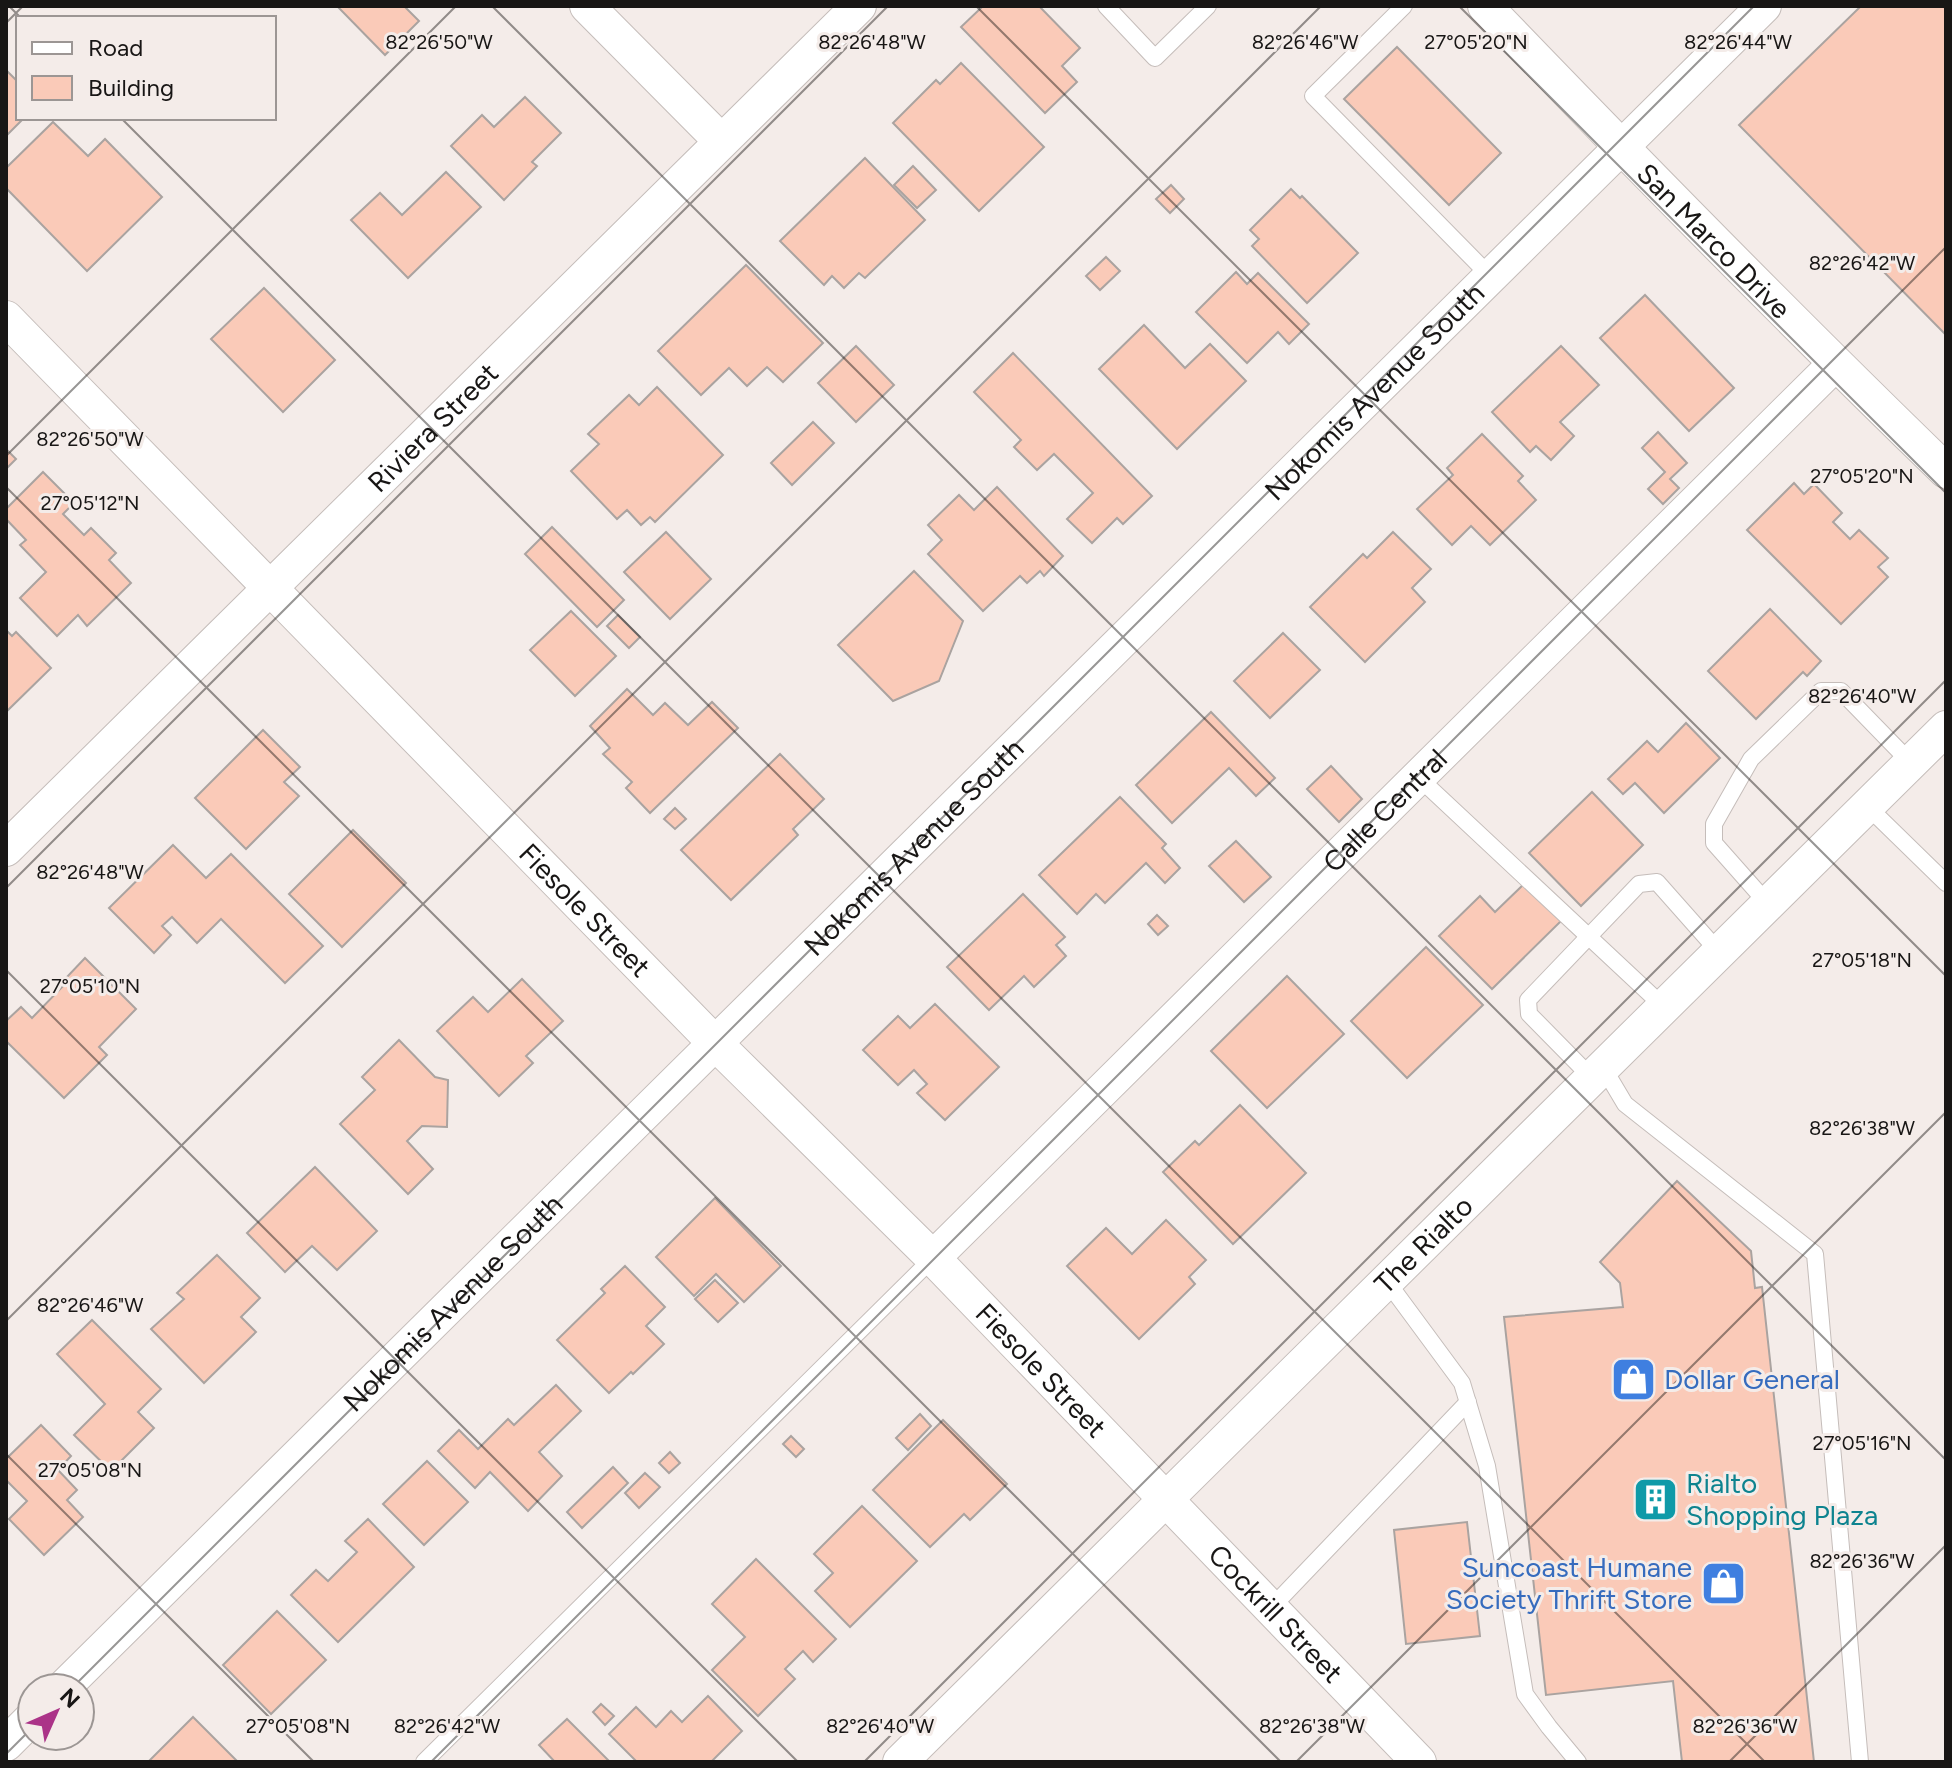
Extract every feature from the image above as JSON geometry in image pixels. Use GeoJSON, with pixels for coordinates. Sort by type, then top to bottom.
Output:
{"type":"FeatureCollection","features":[{"type":"Feature","properties":{"kind":"street"},"geometry":{"type":"LineString","coordinates":[[587,6],[721,141]]}},
{"type":"Feature","properties":{"kind":"street","name":"Riviera Street"},"geometry":{"type":"LineString","coordinates":[[6,849],[859,6]]}},
{"type":"Feature","properties":{"kind":"street","name":"San Marco Drive"},"geometry":{"type":"LineString","coordinates":[[1485,6],[1835,364],[1946,471]]}},
{"type":"Feature","properties":{"kind":"street","name":"Nokomis Avenue South"},"geometry":{"type":"LineString","coordinates":[[79,1672],[1764,6]]}},
{"type":"Feature","properties":{"kind":"street","name":"Fiesole Street"},"geometry":{"type":"LineString","coordinates":[[6,318],[715,1043],[933,1258],[1166,1498]]}},
{"type":"Feature","properties":{"kind":"street","name":"Calle Central"},"geometry":{"type":"LineString","coordinates":[[933,1258],[1835,364]]}},
{"type":"Feature","properties":{"kind":"street","name":"The Rialto"},"geometry":{"type":"LineString","coordinates":[[900,1762],[1946,730]]}},
{"type":"Feature","properties":{"kind":"street","name":"Cockrill Street"},"geometry":{"type":"LineString","coordinates":[[1166,1498],[1419,1762]]}},
{"type":"Feature","properties":{"kind":"lane"},"geometry":{"type":"LineString","coordinates":[[1106,6],[1155,58],[1208,6]]}},
{"type":"Feature","properties":{"kind":"lane"},"geometry":{"type":"LineString","coordinates":[[1404,6],[1313,96],[1490,276]]}},
{"type":"Feature","properties":{"kind":"lane"},"geometry":{"type":"LineString","coordinates":[[1768,904],[1714,843],[1714,824],[1751,759],[1821,691],[1841,691],[1911,763]]}},
{"type":"Feature","properties":{"kind":"lane"},"geometry":{"type":"LineString","coordinates":[[1418,777],[1664,1007]]}},
{"type":"Feature","properties":{"kind":"lane"},"geometry":{"type":"LineString","coordinates":[[1867,806],[1946,883]]}},
{"type":"Feature","properties":{"kind":"lane"},"geometry":{"type":"LineString","coordinates":[[1719,952],[1657,882],[1639,884],[1528,1000],[1529,1014],[1597,1072],[1625,1104],[1815,1254],[1860,1762]]}},
{"type":"Feature","properties":{"kind":"lane"},"geometry":{"type":"LineString","coordinates":[[424,1762],[933,1258]]}},
{"type":"Feature","properties":{"kind":"lane"},"geometry":{"type":"LineString","coordinates":[[1386,1280],[1462,1383],[1487,1466],[1525,1694],[1578,1762]]}},
{"type":"Feature","properties":{"kind":"lane"},"geometry":{"type":"LineString","coordinates":[[1271,1608],[1468,1402]]}},
{"type":"Feature","properties":{"kind":"building"},"geometry":{"type":"Polygon","coordinates":[[[337,6],[404,6],[419,21],[385,55],[337,6]]]}},
{"type":"Feature","properties":{"kind":"building"},"geometry":{"type":"Polygon","coordinates":[[[983,6],[1039,6],[1080,48],[1062,66],[1077,82],[1045,113],[961,27],[983,6]]]}},
{"type":"Feature","properties":{"kind":"building"},"geometry":{"type":"Polygon","coordinates":[[[1861,6],[1946,6],[1946,335],[1739,125],[1861,6]]]}},
{"type":"Feature","properties":{"kind":"building"},"geometry":{"type":"Polygon","coordinates":[[[1397,47],[1501,153],[1449,205],[1344,99],[1397,47]]]}},
{"type":"Feature","properties":{"kind":"building"},"geometry":{"type":"Polygon","coordinates":[[[961,63],[1044,147],[979,211],[893,123],[936,80],[940,84],[961,63]]]}},
{"type":"Feature","properties":{"kind":"building"},"geometry":{"type":"Polygon","coordinates":[[[6,70],[16,80],[16,120],[22,120],[6,136],[6,70]]]}},
{"type":"Feature","properties":{"kind":"building"},"geometry":{"type":"Polygon","coordinates":[[[525,97],[561,133],[532,162],[537,166],[504,200],[451,146],[482,115],[494,127],[525,97]]]}},
{"type":"Feature","properties":{"kind":"building"},"geometry":{"type":"Polygon","coordinates":[[[53,122],[88,156],[105,139],[162,197],[87,271],[6,188],[6,168],[53,122]]]}},
{"type":"Feature","properties":{"kind":"building"},"geometry":{"type":"Polygon","coordinates":[[[865,158],[925,220],[865,278],[859,273],[844,288],[832,276],[824,285],[780,241],[865,158]]]}},
{"type":"Feature","properties":{"kind":"building"},"geometry":{"type":"Polygon","coordinates":[[[913,166],[936,190],[917,208],[894,185],[913,166]]]}},
{"type":"Feature","properties":{"kind":"building"},"geometry":{"type":"Polygon","coordinates":[[[446,172],[481,207],[408,278],[351,220],[380,193],[402,215],[446,172]]]}},
{"type":"Feature","properties":{"kind":"building"},"geometry":{"type":"Polygon","coordinates":[[[1171,185],[1184,199],[1170,213],[1156,199],[1171,185]]]}},
{"type":"Feature","properties":{"kind":"building"},"geometry":{"type":"Polygon","coordinates":[[[1291,189],[1300,198],[1302,196],[1358,253],[1307,303],[1252,246],[1259,239],[1250,230],[1291,189]]]}},
{"type":"Feature","properties":{"kind":"building"},"geometry":{"type":"Polygon","coordinates":[[[1106,257],[1120,271],[1100,290],[1086,276],[1106,257]]]}},
{"type":"Feature","properties":{"kind":"building"},"geometry":{"type":"Polygon","coordinates":[[[746,265],[823,343],[783,382],[767,367],[747,386],[729,368],[701,395],[658,351],[746,265]]]}},
{"type":"Feature","properties":{"kind":"building"},"geometry":{"type":"Polygon","coordinates":[[[1236,272],[1247,284],[1258,273],[1309,324],[1289,344],[1278,332],[1247,363],[1196,312],[1236,272]]]}},
{"type":"Feature","properties":{"kind":"building"},"geometry":{"type":"Polygon","coordinates":[[[264,288],[335,360],[283,412],[211,339],[264,288]]]}},
{"type":"Feature","properties":{"kind":"building"},"geometry":{"type":"Polygon","coordinates":[[[1645,295],[1734,388],[1689,431],[1600,338],[1645,295]]]}},
{"type":"Feature","properties":{"kind":"building"},"geometry":{"type":"Polygon","coordinates":[[[1144,325],[1185,368],[1210,344],[1246,381],[1177,449],[1099,369],[1144,325]]]}},
{"type":"Feature","properties":{"kind":"building"},"geometry":{"type":"Polygon","coordinates":[[[856,346],[894,385],[856,422],[818,383],[856,346]]]}},
{"type":"Feature","properties":{"kind":"building"},"geometry":{"type":"Polygon","coordinates":[[[1561,346],[1599,385],[1560,422],[1574,436],[1551,460],[1536,446],[1530,452],[1492,412],[1561,346]]]}},
{"type":"Feature","properties":{"kind":"building"},"geometry":{"type":"Polygon","coordinates":[[[1013,353],[1152,496],[1123,524],[1117,518],[1092,543],[1067,519],[1093,493],[1054,454],[1037,470],[1014,447],[1021,440],[974,392],[1013,353]]]}},
{"type":"Feature","properties":{"kind":"building"},"geometry":{"type":"Polygon","coordinates":[[[657,387],[723,455],[655,522],[650,517],[641,525],[627,510],[617,519],[571,471],[599,444],[588,434],[629,395],[639,405],[657,387]]]}},
{"type":"Feature","properties":{"kind":"building"},"geometry":{"type":"Polygon","coordinates":[[[813,422],[834,443],[792,485],[771,463],[813,422]]]}},
{"type":"Feature","properties":{"kind":"building"},"geometry":{"type":"Polygon","coordinates":[[[1658,432],[1687,463],[1670,479],[1679,488],[1663,504],[1648,489],[1665,472],[1642,448],[1658,432]]]}},
{"type":"Feature","properties":{"kind":"building"},"geometry":{"type":"Polygon","coordinates":[[[1482,434],[1523,476],[1518,481],[1536,500],[1490,545],[1471,526],[1452,545],[1417,509],[1453,475],[1447,468],[1482,434]]]}},
{"type":"Feature","properties":{"kind":"building"},"geometry":{"type":"Polygon","coordinates":[[[6,449],[16,459],[6,469],[6,449]]]}},
{"type":"Feature","properties":{"kind":"building"},"geometry":{"type":"Polygon","coordinates":[[[43,472],[74,503],[63,514],[84,535],[91,528],[116,553],[109,560],[131,583],[87,626],[78,615],[57,636],[20,598],[46,572],[20,545],[26,540],[6,519],[6,509],[43,472]]]}},
{"type":"Feature","properties":{"kind":"building"},"geometry":{"type":"Polygon","coordinates":[[[1794,483],[1804,494],[1814,484],[1842,513],[1833,522],[1850,539],[1859,530],[1888,558],[1878,567],[1888,577],[1841,624],[1747,530],[1794,483]]]}},
{"type":"Feature","properties":{"kind":"building"},"geometry":{"type":"Polygon","coordinates":[[[997,487],[1063,556],[1044,576],[1040,571],[1027,583],[1020,576],[983,611],[928,554],[942,540],[928,525],[959,495],[974,510],[997,487]]]}},
{"type":"Feature","properties":{"kind":"building"},"geometry":{"type":"Polygon","coordinates":[[[552,527],[624,600],[597,627],[525,554],[552,527]]]}},
{"type":"Feature","properties":{"kind":"building"},"geometry":{"type":"Polygon","coordinates":[[[666,532],[711,579],[670,619],[624,572],[666,532]]]}},
{"type":"Feature","properties":{"kind":"building"},"geometry":{"type":"Polygon","coordinates":[[[1393,532],[1431,569],[1412,588],[1425,602],[1365,662],[1310,607],[1363,554],[1367,558],[1393,532]]]}},
{"type":"Feature","properties":{"kind":"building"},"geometry":{"type":"Polygon","coordinates":[[[914,571],[963,621],[939,681],[893,701],[838,645],[914,571]]]}},
{"type":"Feature","properties":{"kind":"building"},"geometry":{"type":"Polygon","coordinates":[[[1770,609],[1821,661],[1807,676],[1803,672],[1756,719],[1708,671],[1770,609]]]}},
{"type":"Feature","properties":{"kind":"building"},"geometry":{"type":"Polygon","coordinates":[[[571,611],[616,656],[575,696],[530,650],[571,611]]]}},
{"type":"Feature","properties":{"kind":"building"},"geometry":{"type":"Polygon","coordinates":[[[618,615],[640,637],[629,648],[607,626],[618,615]]]}},
{"type":"Feature","properties":{"kind":"building"},"geometry":{"type":"Polygon","coordinates":[[[6,630],[12,636],[16,632],[51,668],[6,712],[6,630]]]}},
{"type":"Feature","properties":{"kind":"building"},"geometry":{"type":"Polygon","coordinates":[[[1283,633],[1320,670],[1270,718],[1234,681],[1283,633]]]}},
{"type":"Feature","properties":{"kind":"building"},"geometry":{"type":"Polygon","coordinates":[[[627,689],[653,715],[665,703],[688,725],[712,702],[738,728],[650,813],[626,788],[632,782],[603,754],[610,748],[590,726],[627,689]]]}},
{"type":"Feature","properties":{"kind":"building"},"geometry":{"type":"Polygon","coordinates":[[[1211,712],[1275,778],[1256,796],[1229,768],[1172,823],[1136,785],[1211,712]]]}},
{"type":"Feature","properties":{"kind":"building"},"geometry":{"type":"Polygon","coordinates":[[[1686,723],[1720,758],[1664,813],[1635,783],[1623,794],[1608,779],[1647,741],[1658,752],[1686,723]]]}},
{"type":"Feature","properties":{"kind":"building"},"geometry":{"type":"Polygon","coordinates":[[[263,730],[300,767],[284,782],[299,796],[246,849],[195,798],[263,730]]]}},
{"type":"Feature","properties":{"kind":"building"},"geometry":{"type":"Polygon","coordinates":[[[780,754],[824,799],[793,829],[798,835],[731,900],[681,850],[780,754]]]}},
{"type":"Feature","properties":{"kind":"building"},"geometry":{"type":"Polygon","coordinates":[[[1331,766],[1362,799],[1339,822],[1307,789],[1331,766]]]}},
{"type":"Feature","properties":{"kind":"building"},"geometry":{"type":"Polygon","coordinates":[[[1592,792],[1643,845],[1581,906],[1529,853],[1592,792]]]}},
{"type":"Feature","properties":{"kind":"building"},"geometry":{"type":"Polygon","coordinates":[[[1120,797],[1166,844],[1162,848],[1180,868],[1165,883],[1146,863],[1105,903],[1096,894],[1077,914],[1039,875],[1120,797]]]}},
{"type":"Feature","properties":{"kind":"building"},"geometry":{"type":"Polygon","coordinates":[[[675,808],[686,819],[675,829],[664,819],[675,808]]]}},
{"type":"Feature","properties":{"kind":"building"},"geometry":{"type":"Polygon","coordinates":[[[353,830],[406,883],[342,947],[289,894],[353,830]]]}},
{"type":"Feature","properties":{"kind":"building"},"geometry":{"type":"Polygon","coordinates":[[[1236,841],[1271,877],[1244,902],[1209,866],[1236,841]]]}},
{"type":"Feature","properties":{"kind":"building"},"geometry":{"type":"Polygon","coordinates":[[[173,845],[206,878],[231,854],[323,946],[285,983],[221,919],[197,943],[172,917],[162,926],[171,935],[154,953],[109,908],[173,845]]]}},
{"type":"Feature","properties":{"kind":"building"},"geometry":{"type":"Polygon","coordinates":[[[1524,884],[1561,921],[1492,989],[1439,936],[1480,896],[1495,912],[1524,884]]]}},
{"type":"Feature","properties":{"kind":"building"},"geometry":{"type":"Polygon","coordinates":[[[1023,894],[1065,937],[1056,945],[1066,956],[1034,987],[1024,976],[989,1010],[947,967],[1023,894]]]}},
{"type":"Feature","properties":{"kind":"building"},"geometry":{"type":"Polygon","coordinates":[[[1157,915],[1168,926],[1158,935],[1148,924],[1157,915]]]}},
{"type":"Feature","properties":{"kind":"building"},"geometry":{"type":"Polygon","coordinates":[[[1426,947],[1483,1005],[1407,1078],[1351,1021],[1426,947]]]}},
{"type":"Feature","properties":{"kind":"building"},"geometry":{"type":"Polygon","coordinates":[[[85,958],[136,1009],[99,1047],[107,1055],[64,1098],[6,1041],[6,1021],[21,1007],[32,1018],[68,981],[65,979],[85,958]]]}},
{"type":"Feature","properties":{"kind":"building"},"geometry":{"type":"Polygon","coordinates":[[[1287,976],[1344,1034],[1267,1108],[1211,1051],[1287,976]]]}},
{"type":"Feature","properties":{"kind":"building"},"geometry":{"type":"Polygon","coordinates":[[[522,979],[563,1021],[526,1056],[533,1063],[499,1096],[437,1031],[473,997],[488,1012],[522,979]]]}},
{"type":"Feature","properties":{"kind":"building"},"geometry":{"type":"Polygon","coordinates":[[[935,1004],[999,1067],[945,1120],[917,1093],[927,1084],[914,1070],[898,1085],[863,1050],[898,1016],[910,1028],[935,1004]]]}},
{"type":"Feature","properties":{"kind":"building"},"geometry":{"type":"Polygon","coordinates":[[[399,1040],[435,1077],[448,1080],[447,1127],[422,1126],[407,1141],[433,1169],[408,1194],[340,1124],[375,1090],[362,1077],[399,1040]]]}},
{"type":"Feature","properties":{"kind":"building"},"geometry":{"type":"Polygon","coordinates":[[[1240,1105],[1306,1173],[1233,1244],[1163,1172],[1195,1141],[1199,1145],[1240,1105]]]}},
{"type":"Feature","properties":{"kind":"building"},"geometry":{"type":"Polygon","coordinates":[[[315,1167],[377,1231],[337,1270],[312,1246],[285,1272],[247,1233],[315,1167]]]}},
{"type":"Feature","properties":{"kind":"building","name":"Rialto Shopping Plaza"},"geometry":{"type":"Polygon","coordinates":[[[1677,1181],[1751,1251],[1755,1288],[1762,1287],[1814,1762],[1682,1762],[1673,1681],[1546,1695],[1504,1317],[1623,1307],[1620,1283],[1600,1262],[1677,1181]]]}},
{"type":"Feature","properties":{"kind":"building"},"geometry":{"type":"Polygon","coordinates":[[[715,1198],[781,1266],[744,1302],[716,1274],[694,1296],[656,1257],[715,1198]]]}},
{"type":"Feature","properties":{"kind":"building"},"geometry":{"type":"Polygon","coordinates":[[[1166,1220],[1206,1260],[1189,1277],[1195,1284],[1139,1339],[1067,1266],[1106,1228],[1132,1254],[1166,1220]]]}},
{"type":"Feature","properties":{"kind":"building"},"geometry":{"type":"Polygon","coordinates":[[[217,1255],[260,1298],[241,1317],[256,1332],[204,1383],[151,1329],[184,1299],[177,1293],[217,1255]]]}},
{"type":"Feature","properties":{"kind":"building"},"geometry":{"type":"Polygon","coordinates":[[[625,1266],[665,1307],[646,1326],[664,1344],[609,1393],[557,1340],[605,1293],[601,1289],[625,1266]]]}},
{"type":"Feature","properties":{"kind":"building"},"geometry":{"type":"Polygon","coordinates":[[[715,1280],[738,1303],[718,1322],[695,1299],[715,1280]]]}},
{"type":"Feature","properties":{"kind":"building"},"geometry":{"type":"Polygon","coordinates":[[[92,1320],[161,1389],[138,1412],[154,1428],[111,1471],[74,1435],[105,1404],[57,1354],[92,1320]]]}},
{"type":"Feature","properties":{"kind":"building"},"geometry":{"type":"Polygon","coordinates":[[[556,1385],[581,1411],[539,1452],[562,1476],[528,1511],[490,1472],[475,1488],[438,1451],[459,1430],[478,1449],[508,1419],[514,1425],[556,1385]]]}},
{"type":"Feature","properties":{"kind":"building"},"geometry":{"type":"Polygon","coordinates":[[[920,1414],[931,1426],[908,1450],[896,1438],[920,1414]]]}},
{"type":"Feature","properties":{"kind":"building"},"geometry":{"type":"Polygon","coordinates":[[[943,1420],[1007,1484],[970,1520],[964,1514],[930,1547],[873,1490],[943,1420]]]}},
{"type":"Feature","properties":{"kind":"building"},"geometry":{"type":"Polygon","coordinates":[[[41,1425],[71,1456],[58,1470],[77,1490],[67,1500],[83,1517],[44,1555],[9,1519],[27,1501],[6,1480],[6,1459],[41,1425]]]}},
{"type":"Feature","properties":{"kind":"building"},"geometry":{"type":"Polygon","coordinates":[[[791,1436],[804,1449],[796,1457],[783,1444],[791,1436]]]}},
{"type":"Feature","properties":{"kind":"building"},"geometry":{"type":"Polygon","coordinates":[[[670,1452],[680,1463],[669,1473],[659,1463],[670,1452]]]}},
{"type":"Feature","properties":{"kind":"building"},"geometry":{"type":"Polygon","coordinates":[[[427,1461],[468,1502],[424,1545],[383,1504],[427,1461]]]}},
{"type":"Feature","properties":{"kind":"building"},"geometry":{"type":"Polygon","coordinates":[[[613,1467],[628,1483],[582,1528],[567,1512],[613,1467]]]}},
{"type":"Feature","properties":{"kind":"building"},"geometry":{"type":"Polygon","coordinates":[[[645,1473],[660,1487],[639,1508],[625,1493],[645,1473]]]}},
{"type":"Feature","properties":{"kind":"building"},"geometry":{"type":"Polygon","coordinates":[[[862,1506],[917,1561],[850,1627],[815,1591],[833,1573],[814,1554],[862,1506]]]}},
{"type":"Feature","properties":{"kind":"building"},"geometry":{"type":"Polygon","coordinates":[[[368,1519],[414,1567],[338,1642],[291,1595],[316,1570],[328,1581],[357,1552],[345,1541],[368,1519]]]}},
{"type":"Feature","properties":{"kind":"building"},"geometry":{"type":"Polygon","coordinates":[[[1467,1522],[1480,1636],[1406,1644],[1394,1530],[1467,1522]]]}},
{"type":"Feature","properties":{"kind":"building"},"geometry":{"type":"Polygon","coordinates":[[[756,1559],[836,1639],[813,1662],[803,1651],[785,1669],[795,1679],[758,1716],[712,1670],[745,1637],[712,1604],[756,1559]]]}},
{"type":"Feature","properties":{"kind":"building"},"geometry":{"type":"Polygon","coordinates":[[[277,1611],[326,1660],[271,1714],[223,1665],[277,1611]]]}},
{"type":"Feature","properties":{"kind":"building"},"geometry":{"type":"Polygon","coordinates":[[[708,1696],[742,1731],[711,1762],[637,1762],[609,1734],[636,1707],[656,1727],[671,1711],[682,1722],[708,1696]]]}},
{"type":"Feature","properties":{"kind":"building"},"geometry":{"type":"Polygon","coordinates":[[[601,1704],[614,1716],[605,1725],[593,1712],[601,1704]]]}},
{"type":"Feature","properties":{"kind":"building"},"geometry":{"type":"Polygon","coordinates":[[[193,1717],[238,1762],[148,1762],[193,1717]]]}},
{"type":"Feature","properties":{"kind":"building"},"geometry":{"type":"Polygon","coordinates":[[[567,1719],[610,1762],[555,1762],[539,1745],[567,1719]]]}},
{"type":"Feature","properties":{"kind":"place","name":"Dollar General"},"geometry":{"type":"Point","coordinates":[1633,1379]}},
{"type":"Feature","properties":{"kind":"place","name":"Rialto Shopping Plaza"},"geometry":{"type":"Point","coordinates":[1655,1499]}},
{"type":"Feature","properties":{"kind":"place","name":"Suncoast Humane Society Thrift Store"},"geometry":{"type":"Point","coordinates":[1723,1583]}}]}
